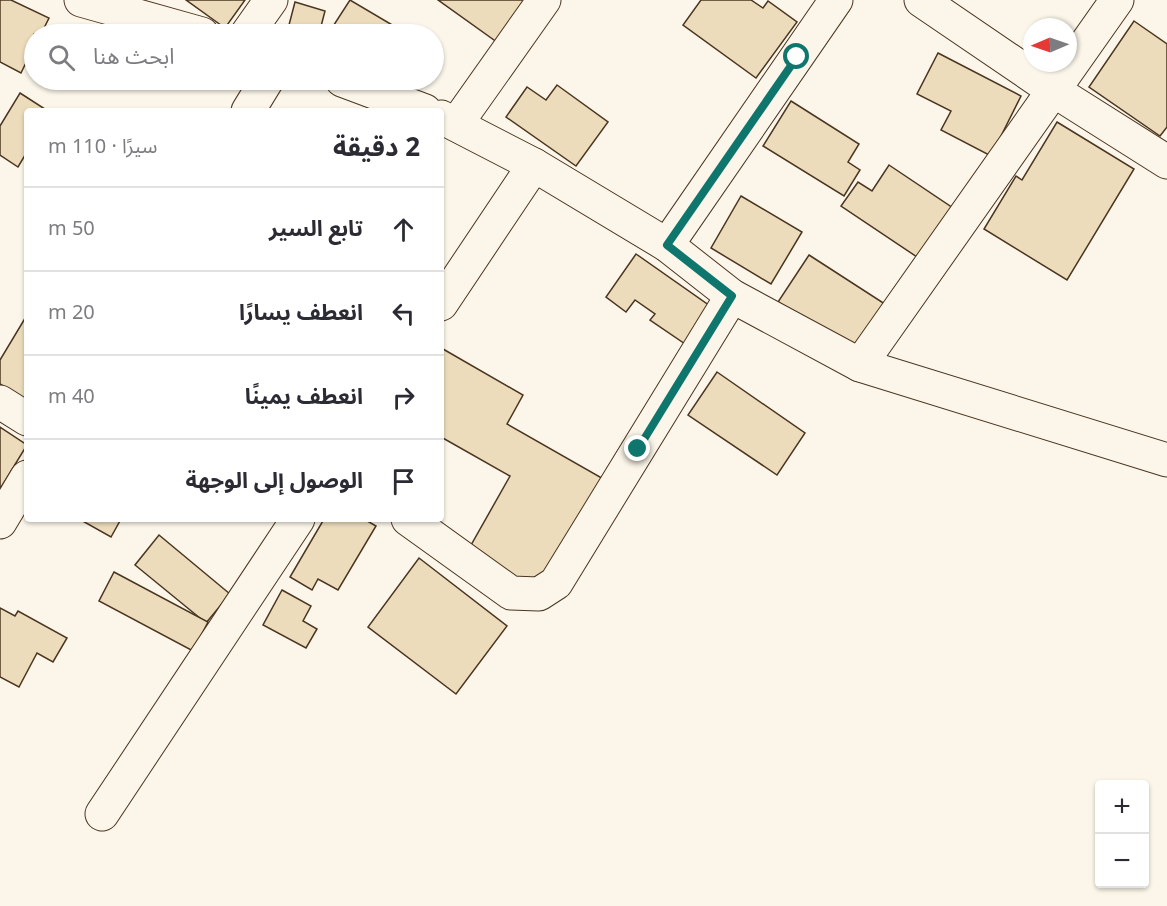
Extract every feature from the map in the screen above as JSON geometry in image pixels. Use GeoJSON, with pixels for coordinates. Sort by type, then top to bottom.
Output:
{"type":"FeatureCollection","features":[{"type":"Feature","properties":{"kind":"street"},"geometry":{"type":"LineString","coordinates":[[81,0],[166,24]]}},
{"type":"Feature","properties":{"kind":"street"},"geometry":{"type":"LineString","coordinates":[[254,24],[271,0]]}},
{"type":"Feature","properties":{"kind":"street"},"geometry":{"type":"LineString","coordinates":[[544,0],[449,120],[534,165],[667,245],[732,296],[860,365],[1167,460]]}},
{"type":"Feature","properties":{"kind":"street"},"geometry":{"type":"LineString","coordinates":[[667,245],[836,0]]}},
{"type":"Feature","properties":{"kind":"street"},"geometry":{"type":"LineString","coordinates":[[921,0],[1053,90],[1167,162]]}},
{"type":"Feature","properties":{"kind":"street"},"geometry":{"type":"LineString","coordinates":[[860,365],[1117,0]]}},
{"type":"Feature","properties":{"kind":"street"},"geometry":{"type":"LineString","coordinates":[[250,108],[261,90]]}},
{"type":"Feature","properties":{"kind":"street"},"geometry":{"type":"LineString","coordinates":[[369,90],[417,108]]}},
{"type":"Feature","properties":{"kind":"street"},"geometry":{"type":"LineString","coordinates":[[444,300],[534,165]]}},
{"type":"Feature","properties":{"kind":"street"},"geometry":{"type":"LineString","coordinates":[[412,522],[511,593],[539,594],[556,583],[732,296]]}},
{"type":"Feature","properties":{"kind":"street"},"geometry":{"type":"LineString","coordinates":[[0,402],[24,417]]}},
{"type":"Feature","properties":{"kind":"street"},"geometry":{"type":"LineString","coordinates":[[0,522],[24,482]]}},
{"type":"Feature","properties":{"kind":"street"},"geometry":{"type":"LineString","coordinates":[[102,814],[296,522]]}},
{"type":"Feature","properties":{"kind":"building"},"geometry":{"type":"Polygon","coordinates":[[[0,0],[11,0],[49,18],[46,24],[24,24],[24,67],[21,73],[0,62],[0,0]]]}},
{"type":"Feature","properties":{"kind":"building"},"geometry":{"type":"Polygon","coordinates":[[[186,0],[245,0],[228,24],[219,24],[186,0]]]}},
{"type":"Feature","properties":{"kind":"building"},"geometry":{"type":"Polygon","coordinates":[[[350,0],[391,24],[334,24],[350,0]]]}},
{"type":"Feature","properties":{"kind":"building"},"geometry":{"type":"Polygon","coordinates":[[[438,0],[534,0],[501,45],[438,0]]]}},
{"type":"Feature","properties":{"kind":"building"},"geometry":{"type":"Polygon","coordinates":[[[701,0],[751,0],[763,8],[768,1],[797,22],[756,78],[683,25],[701,0]]]}},
{"type":"Feature","properties":{"kind":"building"},"geometry":{"type":"Polygon","coordinates":[[[295,2],[325,11],[322,24],[289,24],[295,2]]]}},
{"type":"Feature","properties":{"kind":"building"},"geometry":{"type":"Polygon","coordinates":[[[1134,21],[1167,44],[1167,127],[1160,136],[1089,87],[1134,21]]]}},
{"type":"Feature","properties":{"kind":"building"},"geometry":{"type":"Polygon","coordinates":[[[938,53],[1021,96],[991,156],[941,130],[951,111],[917,94],[938,53]]]}},
{"type":"Feature","properties":{"kind":"building"},"geometry":{"type":"Polygon","coordinates":[[[557,85],[608,122],[576,166],[506,117],[527,87],[546,100],[557,85]]]}},
{"type":"Feature","properties":{"kind":"building"},"geometry":{"type":"Polygon","coordinates":[[[20,93],[43,108],[24,108],[24,157],[18,167],[0,155],[0,126],[20,93]]]}},
{"type":"Feature","properties":{"kind":"building"},"geometry":{"type":"Polygon","coordinates":[[[791,101],[859,144],[848,162],[860,170],[844,196],[763,146],[791,101]]]}},
{"type":"Feature","properties":{"kind":"building"},"geometry":{"type":"Polygon","coordinates":[[[1057,122],[1134,169],[1067,280],[984,229],[1016,176],[1022,180],[1057,122]]]}},
{"type":"Feature","properties":{"kind":"building"},"geometry":{"type":"Polygon","coordinates":[[[889,165],[953,208],[920,259],[841,206],[858,182],[872,191],[889,165]]]}},
{"type":"Feature","properties":{"kind":"building"},"geometry":{"type":"Polygon","coordinates":[[[741,196],[802,232],[771,284],[711,248],[741,196]]]}},
{"type":"Feature","properties":{"kind":"building"},"geometry":{"type":"Polygon","coordinates":[[[636,254],[720,313],[694,350],[650,320],[655,314],[635,300],[626,312],[606,297],[636,254]]]}},
{"type":"Feature","properties":{"kind":"building"},"geometry":{"type":"Polygon","coordinates":[[[809,255],[888,306],[857,354],[778,302],[809,255]]]}},
{"type":"Feature","properties":{"kind":"building"},"geometry":{"type":"Polygon","coordinates":[[[24,320],[24,399],[0,384],[0,360],[24,320]]]}},
{"type":"Feature","properties":{"kind":"building"},"geometry":{"type":"Polygon","coordinates":[[[444,350],[523,395],[507,424],[607,481],[538,596],[466,554],[510,476],[444,439],[444,350]]]}},
{"type":"Feature","properties":{"kind":"building"},"geometry":{"type":"Polygon","coordinates":[[[717,372],[805,433],[777,475],[688,415],[717,372]]]}},
{"type":"Feature","properties":{"kind":"building"},"geometry":{"type":"Polygon","coordinates":[[[0,427],[24,443],[24,450],[0,489],[0,427]]]}},
{"type":"Feature","properties":{"kind":"building"},"geometry":{"type":"Polygon","coordinates":[[[84,522],[119,522],[111,537],[84,522]]]}},
{"type":"Feature","properties":{"kind":"building"},"geometry":{"type":"Polygon","coordinates":[[[322,522],[369,522],[376,526],[338,590],[318,579],[312,590],[290,577],[322,522]]]}},
{"type":"Feature","properties":{"kind":"building"},"geometry":{"type":"Polygon","coordinates":[[[159,535],[230,594],[206,623],[135,565],[159,535]]]}},
{"type":"Feature","properties":{"kind":"building"},"geometry":{"type":"Polygon","coordinates":[[[419,558],[507,626],[456,694],[368,627],[419,558]]]}},
{"type":"Feature","properties":{"kind":"building"},"geometry":{"type":"Polygon","coordinates":[[[114,572],[208,622],[193,651],[99,601],[114,572]]]}},
{"type":"Feature","properties":{"kind":"building"},"geometry":{"type":"Polygon","coordinates":[[[282,590],[311,606],[303,621],[317,629],[306,648],[263,625],[282,590]]]}},
{"type":"Feature","properties":{"kind":"building"},"geometry":{"type":"Polygon","coordinates":[[[0,608],[15,616],[18,611],[67,638],[53,662],[37,653],[19,687],[0,677],[0,608]]]}},
{"type":"Feature","properties":{"kind":"route"},"geometry":{"type":"LineString","coordinates":[[638,449],[732,296],[667,245],[797,57]]}}]}
